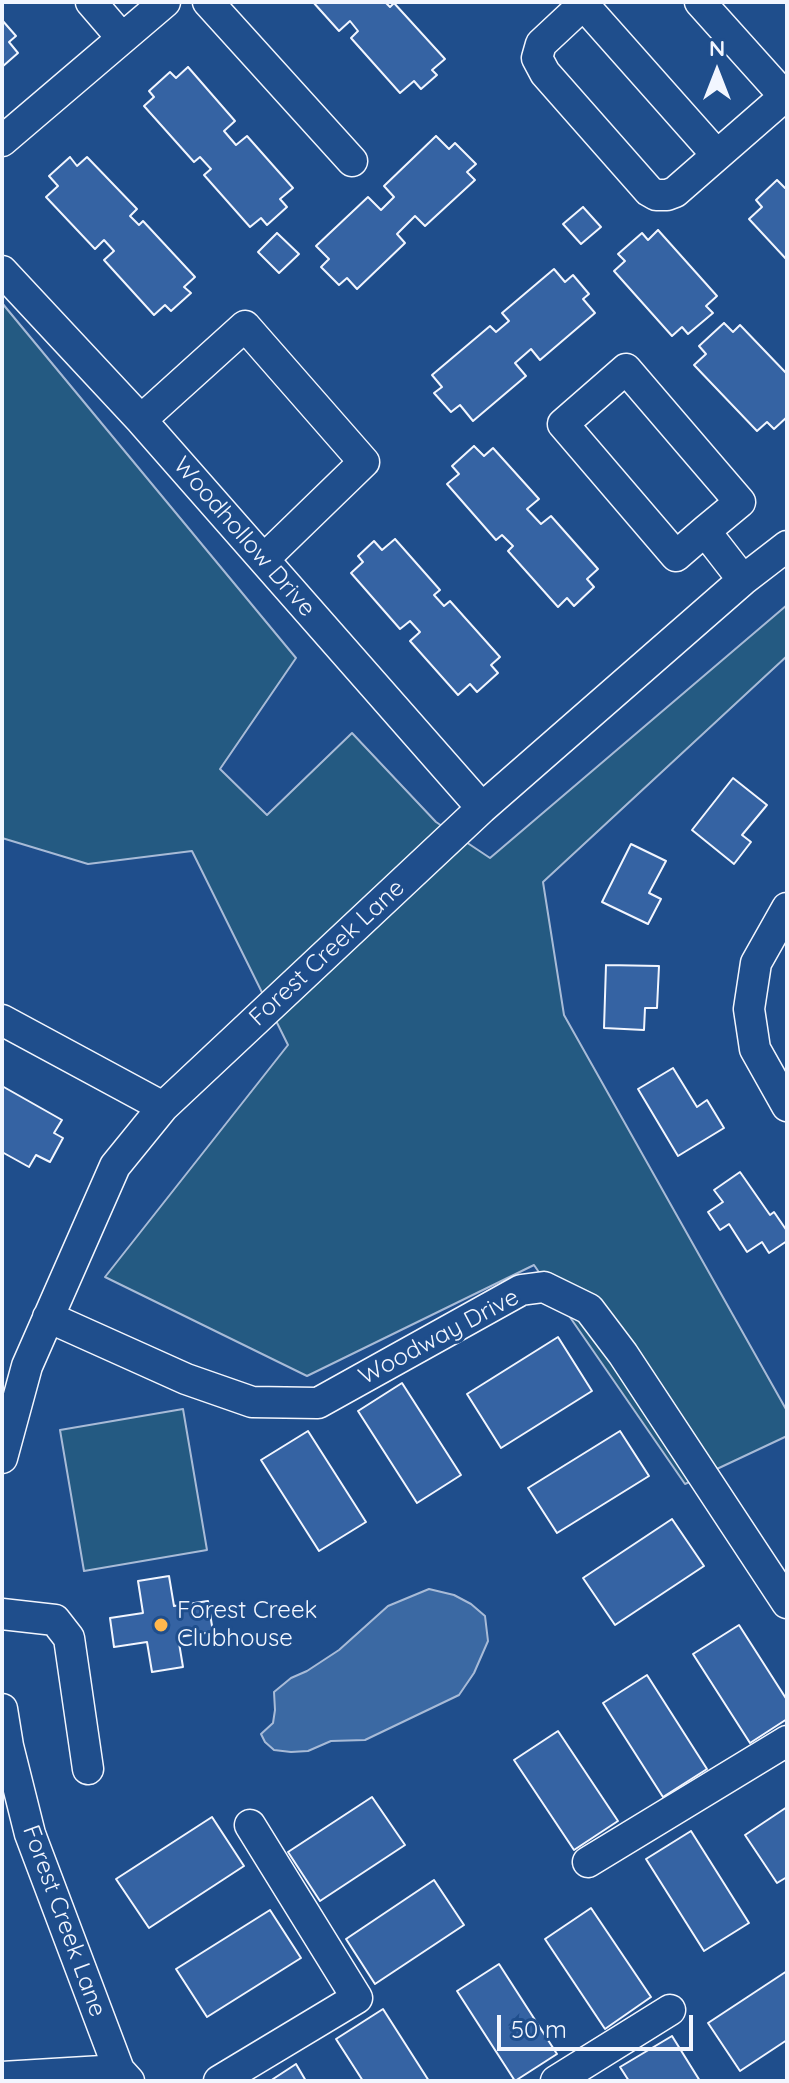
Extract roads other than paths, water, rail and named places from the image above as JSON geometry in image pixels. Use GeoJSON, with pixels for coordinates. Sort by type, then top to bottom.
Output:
{"type":"FeatureCollection","features":[{"type":"Feature","properties":{"kind":"street"},"geometry":{"type":"LineString","coordinates":[[91,2],[122,38]]}},
{"type":"Feature","properties":{"kind":"street"},"geometry":{"type":"LineString","coordinates":[[2,141],[165,2]]}},
{"type":"Feature","properties":{"kind":"street"},"geometry":{"type":"LineString","coordinates":[[208,2],[352,161]]}},
{"type":"Feature","properties":{"kind":"street"},"geometry":{"type":"LineString","coordinates":[[700,2],[786,97],[675,192],[667,195],[649,191],[539,64],[537,50],[585,3],[716,154]]}},
{"type":"Feature","properties":{"kind":"street","name":"Woodhollow Drive"},"geometry":{"type":"LineString","coordinates":[[2,271],[141,420],[482,808]]}},
{"type":"Feature","properties":{"kind":"street"},"geometry":{"type":"LineString","coordinates":[[141,420],[245,326],[364,462],[264,559]]}},
{"type":"Feature","properties":{"kind":"street"},"geometry":{"type":"LineString","coordinates":[[626,369],[740,502],[705,531],[676,556],[563,424],[626,369]]}},
{"type":"Feature","properties":{"kind":"street"},"geometry":{"type":"LineString","coordinates":[[705,531],[743,580]]}},
{"type":"Feature","properties":{"kind":"street","name":"Forest Creek Lane"},"geometry":{"type":"LineString","coordinates":[[2,1458],[27,1366],[115,1166],[163,1107],[482,808],[743,580],[787,546]]}},
{"type":"Feature","properties":{"kind":"street"},"geometry":{"type":"LineString","coordinates":[[787,908],[756,963],[749,1009],[755,1049],[787,1106]]}},
{"type":"Feature","properties":{"kind":"street"},"geometry":{"type":"LineString","coordinates":[[2,1020],[163,1107]]}},
{"type":"Feature","properties":{"kind":"street","name":"Woodway Drive"},"geometry":{"type":"LineString","coordinates":[[48,1317],[186,1379],[252,1402],[318,1403],[521,1290],[544,1287],[589,1309],[623,1354],[787,1603]]}},
{"type":"Feature","properties":{"kind":"street"},"geometry":{"type":"LineString","coordinates":[[2,1614],[55,1620],[69,1638],[88,1769]]}},
{"type":"Feature","properties":{"kind":"street","name":"Forest Creek Lane"},"geometry":{"type":"LineString","coordinates":[[2,1709],[30,1834],[124,2076]]}},
{"type":"Feature","properties":{"kind":"street"},"geometry":{"type":"LineString","coordinates":[[588,1862],[787,1741]]}},
{"type":"Feature","properties":{"kind":"street"},"geometry":{"type":"LineString","coordinates":[[219,2081],[357,1998],[250,1825]]}},
{"type":"Feature","properties":{"kind":"street"},"geometry":{"type":"LineString","coordinates":[[556,2081],[670,2010]]}},
{"type":"Feature","properties":{"kind":"street"},"geometry":{"type":"LineString","coordinates":[[2,2077],[124,2076]]}},
{"type":"Feature","properties":{"kind":"place","name":"Forest Creek Clubhouse"},"geometry":{"type":"Point","coordinates":[161,1625]}}]}
